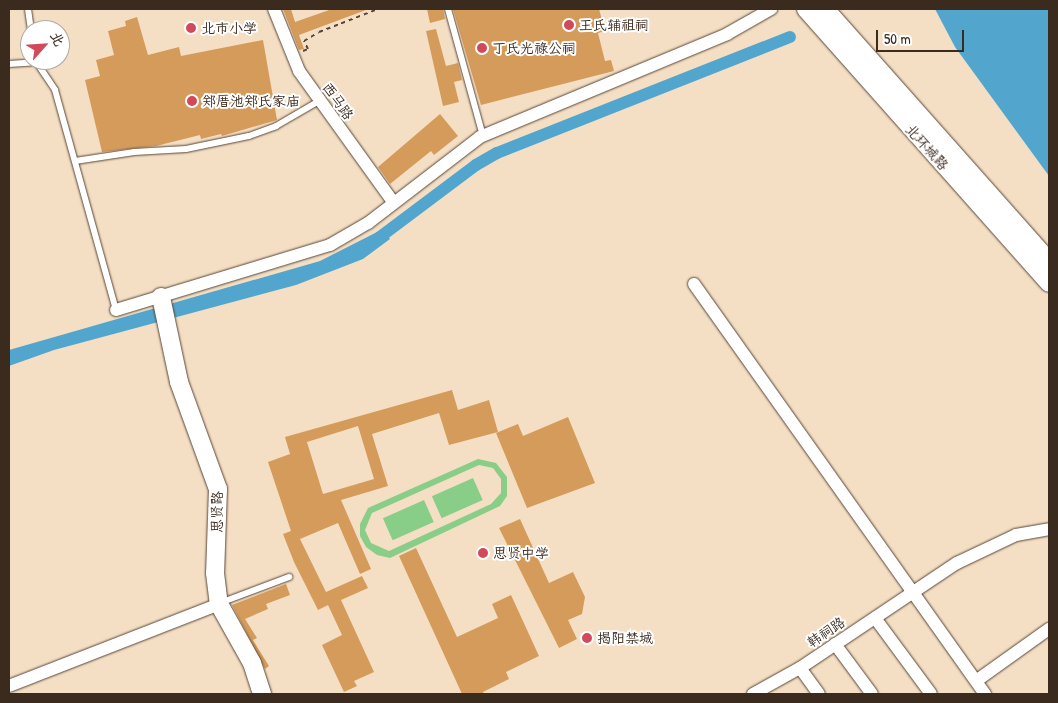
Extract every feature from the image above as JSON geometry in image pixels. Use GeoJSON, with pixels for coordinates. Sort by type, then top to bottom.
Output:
{"type":"FeatureCollection","features":[{"type":"Feature","properties":{"kind":"main road","name":"北环城路"},"geometry":{"type":"LineString","coordinates":[[806,9],[1049,283]]}},
{"type":"Feature","properties":{"kind":"main road","name":"北环城路"},"geometry":{"type":"LineString","coordinates":[[825,9],[1049,261]]}},
{"type":"Feature","properties":{"kind":"main road","name":"思贤路"},"geometry":{"type":"LineString","coordinates":[[161,300],[179,382],[218,488],[215,573],[219,604],[223,615],[252,663],[262,694]]}},
{"type":"Feature","properties":{"kind":"street","name":"西马路"},"geometry":{"type":"LineString","coordinates":[[274,9],[291,57],[319,101],[393,202]]}},
{"type":"Feature","properties":{"kind":"street"},"geometry":{"type":"LineString","coordinates":[[116,310],[161,300],[330,245],[368,223],[393,202],[482,136],[727,34],[771,9]]}},
{"type":"Feature","properties":{"kind":"street"},"geometry":{"type":"LineString","coordinates":[[694,284],[985,694]]}},
{"type":"Feature","properties":{"kind":"street","name":"韩祠路"},"geometry":{"type":"LineString","coordinates":[[753,694],[800,668],[958,563],[1016,535],[1049,529]]}},
{"type":"Feature","properties":{"kind":"street"},"geometry":{"type":"LineString","coordinates":[[9,686],[219,604]]}},
{"type":"Feature","properties":{"kind":"street"},"geometry":{"type":"LineString","coordinates":[[875,618],[931,694]]}},
{"type":"Feature","properties":{"kind":"street"},"geometry":{"type":"LineString","coordinates":[[976,681],[1049,629]]}},
{"type":"Feature","properties":{"kind":"street"},"geometry":{"type":"LineString","coordinates":[[835,644],[872,694]]}},
{"type":"Feature","properties":{"kind":"street"},"geometry":{"type":"LineString","coordinates":[[800,668],[819,694]]}},
{"type":"Feature","properties":{"kind":"lane"},"geometry":{"type":"LineString","coordinates":[[448,9],[482,136]]}},
{"type":"Feature","properties":{"kind":"lane"},"geometry":{"type":"LineString","coordinates":[[42,70],[53,84],[116,310]]}},
{"type":"Feature","properties":{"kind":"lane"},"geometry":{"type":"LineString","coordinates":[[75,161],[134,152],[186,149],[249,136],[281,124],[319,101]]}},
{"type":"Feature","properties":{"kind":"lane"},"geometry":{"type":"LineString","coordinates":[[219,604],[289,577]]}},
{"type":"Feature","properties":{"kind":"path"},"geometry":{"type":"LineString","coordinates":[[291,57],[308,49],[304,41],[320,32],[378,9]]}},
{"type":"Feature","properties":{"kind":"green space"},"geometry":{"type":"Polygon","coordinates":[[[478,459],[496,463],[507,477],[507,496],[500,506],[390,558],[377,555],[366,547],[360,536],[360,524],[368,508],[478,459]],[[479,465],[372,513],[365,530],[371,543],[389,551],[491,504],[501,493],[501,479],[493,468],[479,465]]]}},
{"type":"Feature","properties":{"kind":"green space"},"geometry":{"type":"Polygon","coordinates":[[[473,478],[483,500],[442,518],[432,496],[473,478]]]}},
{"type":"Feature","properties":{"kind":"green space"},"geometry":{"type":"Polygon","coordinates":[[[424,500],[434,522],[393,540],[383,518],[424,500]]]}},
{"type":"Feature","properties":{"kind":"water"},"geometry":{"type":"Polygon","coordinates":[[[935,9],[1049,9],[1049,176],[955,47],[935,9]]]}},
{"type":"Feature","properties":{"kind":"water"},"geometry":{"type":"Polygon","coordinates":[[[383,229],[390,239],[363,259],[296,285],[54,350],[9,366],[9,350],[320,261],[383,229]]]}},
{"type":"Feature","properties":{"kind":"building"},"geometry":{"type":"Polygon","coordinates":[[[283,9],[291,9],[295,22],[332,9],[366,10],[299,35],[304,49],[299,50],[283,9]]]}},
{"type":"Feature","properties":{"kind":"building"},"geometry":{"type":"Polygon","coordinates":[[[427,9],[443,9],[445,19],[430,23],[427,9]]]}},
{"type":"Feature","properties":{"kind":"building"},"geometry":{"type":"Polygon","coordinates":[[[453,9],[599,9],[605,31],[598,33],[605,61],[611,60],[614,71],[481,105],[453,9]]]}},
{"type":"Feature","properties":{"kind":"building"},"geometry":{"type":"Polygon","coordinates":[[[137,17],[148,55],[179,47],[181,56],[263,40],[277,120],[222,136],[221,134],[201,139],[200,135],[156,146],[102,152],[85,80],[100,76],[96,60],[114,55],[108,31],[126,26],[125,21],[137,17]]]}},
{"type":"Feature","properties":{"kind":"building"},"geometry":{"type":"Polygon","coordinates":[[[436,29],[446,66],[458,63],[462,80],[454,82],[459,102],[443,106],[426,31],[436,29]]]}},
{"type":"Feature","properties":{"kind":"building"},"geometry":{"type":"Polygon","coordinates":[[[440,114],[458,136],[434,155],[431,151],[390,184],[378,167],[440,114]]]}},
{"type":"Feature","properties":{"kind":"building"},"geometry":{"type":"Polygon","coordinates":[[[452,390],[458,410],[489,400],[498,432],[449,445],[439,413],[372,434],[388,486],[341,500],[371,569],[360,574],[338,523],[300,539],[326,592],[362,576],[368,588],[341,600],[374,672],[354,681],[357,686],[344,692],[322,645],[342,635],[328,605],[318,610],[294,562],[283,534],[291,531],[268,462],[290,454],[285,437],[452,390]],[[358,426],[307,442],[323,494],[374,479],[358,426]]]}},
{"type":"Feature","properties":{"kind":"building"},"geometry":{"type":"Polygon","coordinates":[[[568,417],[595,483],[527,508],[496,433],[518,424],[523,436],[568,417]]]}},
{"type":"Feature","properties":{"kind":"building"},"geometry":{"type":"Polygon","coordinates":[[[520,519],[549,583],[573,572],[585,597],[582,614],[568,620],[577,639],[559,648],[499,528],[520,519]]]}},
{"type":"Feature","properties":{"kind":"building"},"geometry":{"type":"Polygon","coordinates":[[[416,548],[457,637],[498,618],[492,604],[511,595],[539,656],[506,672],[509,679],[483,692],[484,694],[462,694],[399,556],[416,548]]]}},
{"type":"Feature","properties":{"kind":"building"},"geometry":{"type":"Polygon","coordinates":[[[286,584],[290,595],[266,604],[268,609],[245,619],[257,638],[253,640],[269,666],[265,669],[232,605],[286,584]]]}},
{"type":"Feature","properties":{"kind":"waterway"},"geometry":{"type":"LineString","coordinates":[[372,243],[476,165],[497,153],[790,37]]}},
{"type":"Feature","properties":{"kind":"place","name":"王氏辅祖祠"},"geometry":{"type":"Point","coordinates":[569,25]}},
{"type":"Feature","properties":{"kind":"place","name":"北市小学"},"geometry":{"type":"Point","coordinates":[191,28]}},
{"type":"Feature","properties":{"kind":"place","name":"丁氏光禄公祠"},"geometry":{"type":"Point","coordinates":[482,48]}},
{"type":"Feature","properties":{"kind":"place","name":"郑厝池郑氏家庙"},"geometry":{"type":"Point","coordinates":[192,101]}},
{"type":"Feature","properties":{"kind":"place","name":"思贤中学"},"geometry":{"type":"Point","coordinates":[483,553]}},
{"type":"Feature","properties":{"kind":"place","name":"揭阳禁城"},"geometry":{"type":"Point","coordinates":[587,638]}}]}
